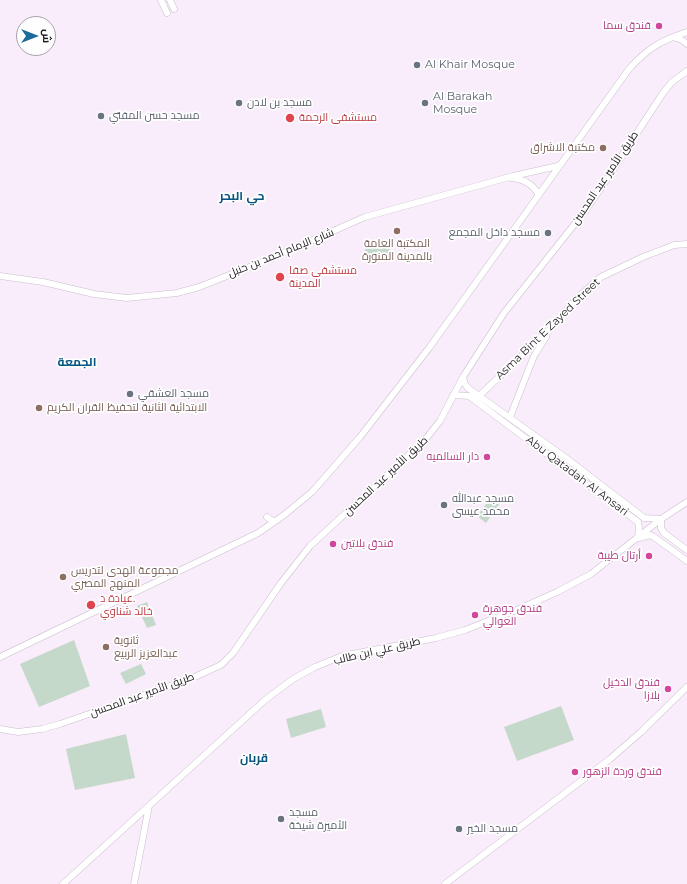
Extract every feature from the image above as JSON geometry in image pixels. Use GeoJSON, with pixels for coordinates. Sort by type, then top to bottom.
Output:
{"type":"FeatureCollection","features":[{"type":"Feature","properties":{"kind":"main road"},"geometry":{"type":"LineString","coordinates":[[161,0],[167,13]]}},
{"type":"Feature","properties":{"kind":"main road"},"geometry":{"type":"LineString","coordinates":[[170,0],[174,9]]}},
{"type":"Feature","properties":{"kind":"main road"},"geometry":{"type":"LineString","coordinates":[[0,657],[39,639],[164,574],[225,549],[258,533],[317,487],[360,437],[411,372],[629,69],[647,50],[655,45],[687,32]]}},
{"type":"Feature","properties":{"kind":"main road"},"geometry":{"type":"LineString","coordinates":[[673,37],[682,40],[687,44]]}},
{"type":"Feature","properties":{"kind":"main road","name":"طريق الأمير عبد المحسن"},"geometry":{"type":"LineString","coordinates":[[0,729],[18,732],[60,724],[190,679],[221,664],[233,654],[281,583],[310,546],[424,442],[440,420],[463,377],[507,308],[576,222],[601,188],[663,93],[672,82],[687,71]]}},
{"type":"Feature","properties":{"kind":"main road","name":"شارع الإمام أحمد بن حنبل"},"geometry":{"type":"LineString","coordinates":[[0,276],[43,282],[94,294],[127,298],[177,293],[199,287],[272,258],[364,217],[504,178],[558,166]]}},
{"type":"Feature","properties":{"kind":"main road"},"geometry":{"type":"LineString","coordinates":[[504,178],[520,178],[533,186],[539,195]]}},
{"type":"Feature","properties":{"kind":"main road","name":"Asma Bint E Zayed Street"},"geometry":{"type":"LineString","coordinates":[[479,396],[550,330],[576,299],[601,277],[642,257],[674,245],[687,244]]}},
{"type":"Feature","properties":{"kind":"main road"},"geometry":{"type":"LineString","coordinates":[[510,417],[534,356],[550,330]]}},
{"type":"Feature","properties":{"kind":"main road","name":"Abu Qatadah Al Ansari"},"geometry":{"type":"LineString","coordinates":[[463,377],[468,388],[510,417],[644,518],[661,519]]}},
{"type":"Feature","properties":{"kind":"main road","name":"Abu Qatadah Al Ansari"},"geometry":{"type":"LineString","coordinates":[[453,395],[469,396],[638,522],[640,528],[638,538]]}},
{"type":"Feature","properties":{"kind":"main road","name":"طريق علي ابن طالب"},"geometry":{"type":"LineString","coordinates":[[63,884],[265,700],[293,679],[315,667],[342,656],[436,638],[465,630],[519,609],[557,592],[591,574],[661,519],[687,502]]}},
{"type":"Feature","properties":{"kind":"main road"},"geometry":{"type":"LineString","coordinates":[[267,517],[274,522]]}},
{"type":"Feature","properties":{"kind":"main road"},"geometry":{"type":"LineString","coordinates":[[661,519],[661,528],[664,533],[687,550]]}},
{"type":"Feature","properties":{"kind":"main road"},"geometry":{"type":"LineString","coordinates":[[638,538],[650,535],[687,561]]}},
{"type":"Feature","properties":{"kind":"main road"},"geometry":{"type":"LineString","coordinates":[[222,542],[225,549]]}},
{"type":"Feature","properties":{"kind":"main road"},"geometry":{"type":"LineString","coordinates":[[35,632],[39,639]]}},
{"type":"Feature","properties":{"kind":"main road"},"geometry":{"type":"LineString","coordinates":[[445,884],[610,759],[641,732],[687,687]]}},
{"type":"Feature","properties":{"kind":"main road"},"geometry":{"type":"LineString","coordinates":[[134,884],[149,806]]}},
{"type":"Feature","properties":{"kind":"green space"},"geometry":{"type":"Polygon","coordinates":[[[367,243],[390,248],[388,260],[364,255],[367,243]]]}},
{"type":"Feature","properties":{"kind":"green space"},"geometry":{"type":"Polygon","coordinates":[[[492,496],[500,503],[486,523],[477,516],[492,496]]]}},
{"type":"Feature","properties":{"kind":"green space"},"geometry":{"type":"Polygon","coordinates":[[[147,602],[156,625],[147,628],[137,606],[147,602]]]}},
{"type":"Feature","properties":{"kind":"green space"},"geometry":{"type":"Polygon","coordinates":[[[74,640],[90,686],[39,707],[20,664],[74,640]]]}},
{"type":"Feature","properties":{"kind":"green space"},"geometry":{"type":"Polygon","coordinates":[[[141,664],[146,674],[126,684],[120,673],[141,664]]]}},
{"type":"Feature","properties":{"kind":"green space"},"geometry":{"type":"Polygon","coordinates":[[[561,706],[574,740],[517,761],[504,727],[561,706]]]}},
{"type":"Feature","properties":{"kind":"green space"},"geometry":{"type":"Polygon","coordinates":[[[321,709],[326,727],[291,738],[286,719],[321,709]]]}},
{"type":"Feature","properties":{"kind":"green space"},"geometry":{"type":"Polygon","coordinates":[[[126,734],[135,778],[75,790],[66,749],[126,734]]]}},
{"type":"Feature","properties":{"kind":"place","name":"فندق سما"},"geometry":{"type":"Point","coordinates":[659,26]}},
{"type":"Feature","properties":{"kind":"place","name":"Al Khair Mosque"},"geometry":{"type":"Point","coordinates":[417,65]}},
{"type":"Feature","properties":{"kind":"place","name":"مسجد بن لادن"},"geometry":{"type":"Point","coordinates":[239,103]}},
{"type":"Feature","properties":{"kind":"place","name":"Al Barakah Mosque"},"geometry":{"type":"Point","coordinates":[425,103]}},
{"type":"Feature","properties":{"kind":"place","name":"مسجد حسن المفتي"},"geometry":{"type":"Point","coordinates":[101,116]}},
{"type":"Feature","properties":{"kind":"place","name":"مستشفى الرحمة"},"geometry":{"type":"Point","coordinates":[290,118]}},
{"type":"Feature","properties":{"kind":"place","name":"مكتبة الاشراق"},"geometry":{"type":"Point","coordinates":[603,148]}},
{"type":"Feature","properties":{"kind":"place","name":"المكتبة العامة بالمدينة المنورة"},"geometry":{"type":"Point","coordinates":[397,231]}},
{"type":"Feature","properties":{"kind":"place","name":"مسجد داخل المجمع"},"geometry":{"type":"Point","coordinates":[548,233]}},
{"type":"Feature","properties":{"kind":"place","name":"مستشفی صفا المدینة"},"geometry":{"type":"Point","coordinates":[280,277]}},
{"type":"Feature","properties":{"kind":"place","name":"مسجد العشقي"},"geometry":{"type":"Point","coordinates":[130,394]}},
{"type":"Feature","properties":{"kind":"place","name":"الابتدائية الثانية لتحفيظ القران الكريم"},"geometry":{"type":"Point","coordinates":[39,408]}},
{"type":"Feature","properties":{"kind":"place","name":"دار السالميه"},"geometry":{"type":"Point","coordinates":[487,457]}},
{"type":"Feature","properties":{"kind":"place","name":"مسجد عبدالله محمد عيسى"},"geometry":{"type":"Point","coordinates":[444,505]}},
{"type":"Feature","properties":{"kind":"place","name":"فندق بلاتين"},"geometry":{"type":"Point","coordinates":[333,544]}},
{"type":"Feature","properties":{"kind":"place","name":"أرتال طيبة"},"geometry":{"type":"Point","coordinates":[649,556]}},
{"type":"Feature","properties":{"kind":"place","name":"مجموعة الهدى لتدريس المنهج المصري"},"geometry":{"type":"Point","coordinates":[63,577]}},
{"type":"Feature","properties":{"kind":"place","name":"عيادة د. خالد شناوي"},"geometry":{"type":"Point","coordinates":[91,605]}},
{"type":"Feature","properties":{"kind":"place","name":"فندق جوهرة العوالي"},"geometry":{"type":"Point","coordinates":[475,615]}},
{"type":"Feature","properties":{"kind":"place","name":"ثانوية عبدالعزيز الربيع"},"geometry":{"type":"Point","coordinates":[106,647]}},
{"type":"Feature","properties":{"kind":"place","name":"فندق الدخيل بلازا"},"geometry":{"type":"Point","coordinates":[668,689]}},
{"type":"Feature","properties":{"kind":"place","name":"فندق وردة الزهور"},"geometry":{"type":"Point","coordinates":[575,772]}},
{"type":"Feature","properties":{"kind":"place","name":"مسجد الأميرة شيخة"},"geometry":{"type":"Point","coordinates":[281,819]}},
{"type":"Feature","properties":{"kind":"place","name":"مسجد الخير"},"geometry":{"type":"Point","coordinates":[459,829]}},
{"type":"Feature","properties":{"kind":"district","name":"حي البحر"},"geometry":{"type":"Point","coordinates":[242,196]}},
{"type":"Feature","properties":{"kind":"district","name":"الجمعة"},"geometry":{"type":"Point","coordinates":[77,362]}},
{"type":"Feature","properties":{"kind":"district","name":"قربان"},"geometry":{"type":"Point","coordinates":[254,758]}}]}
